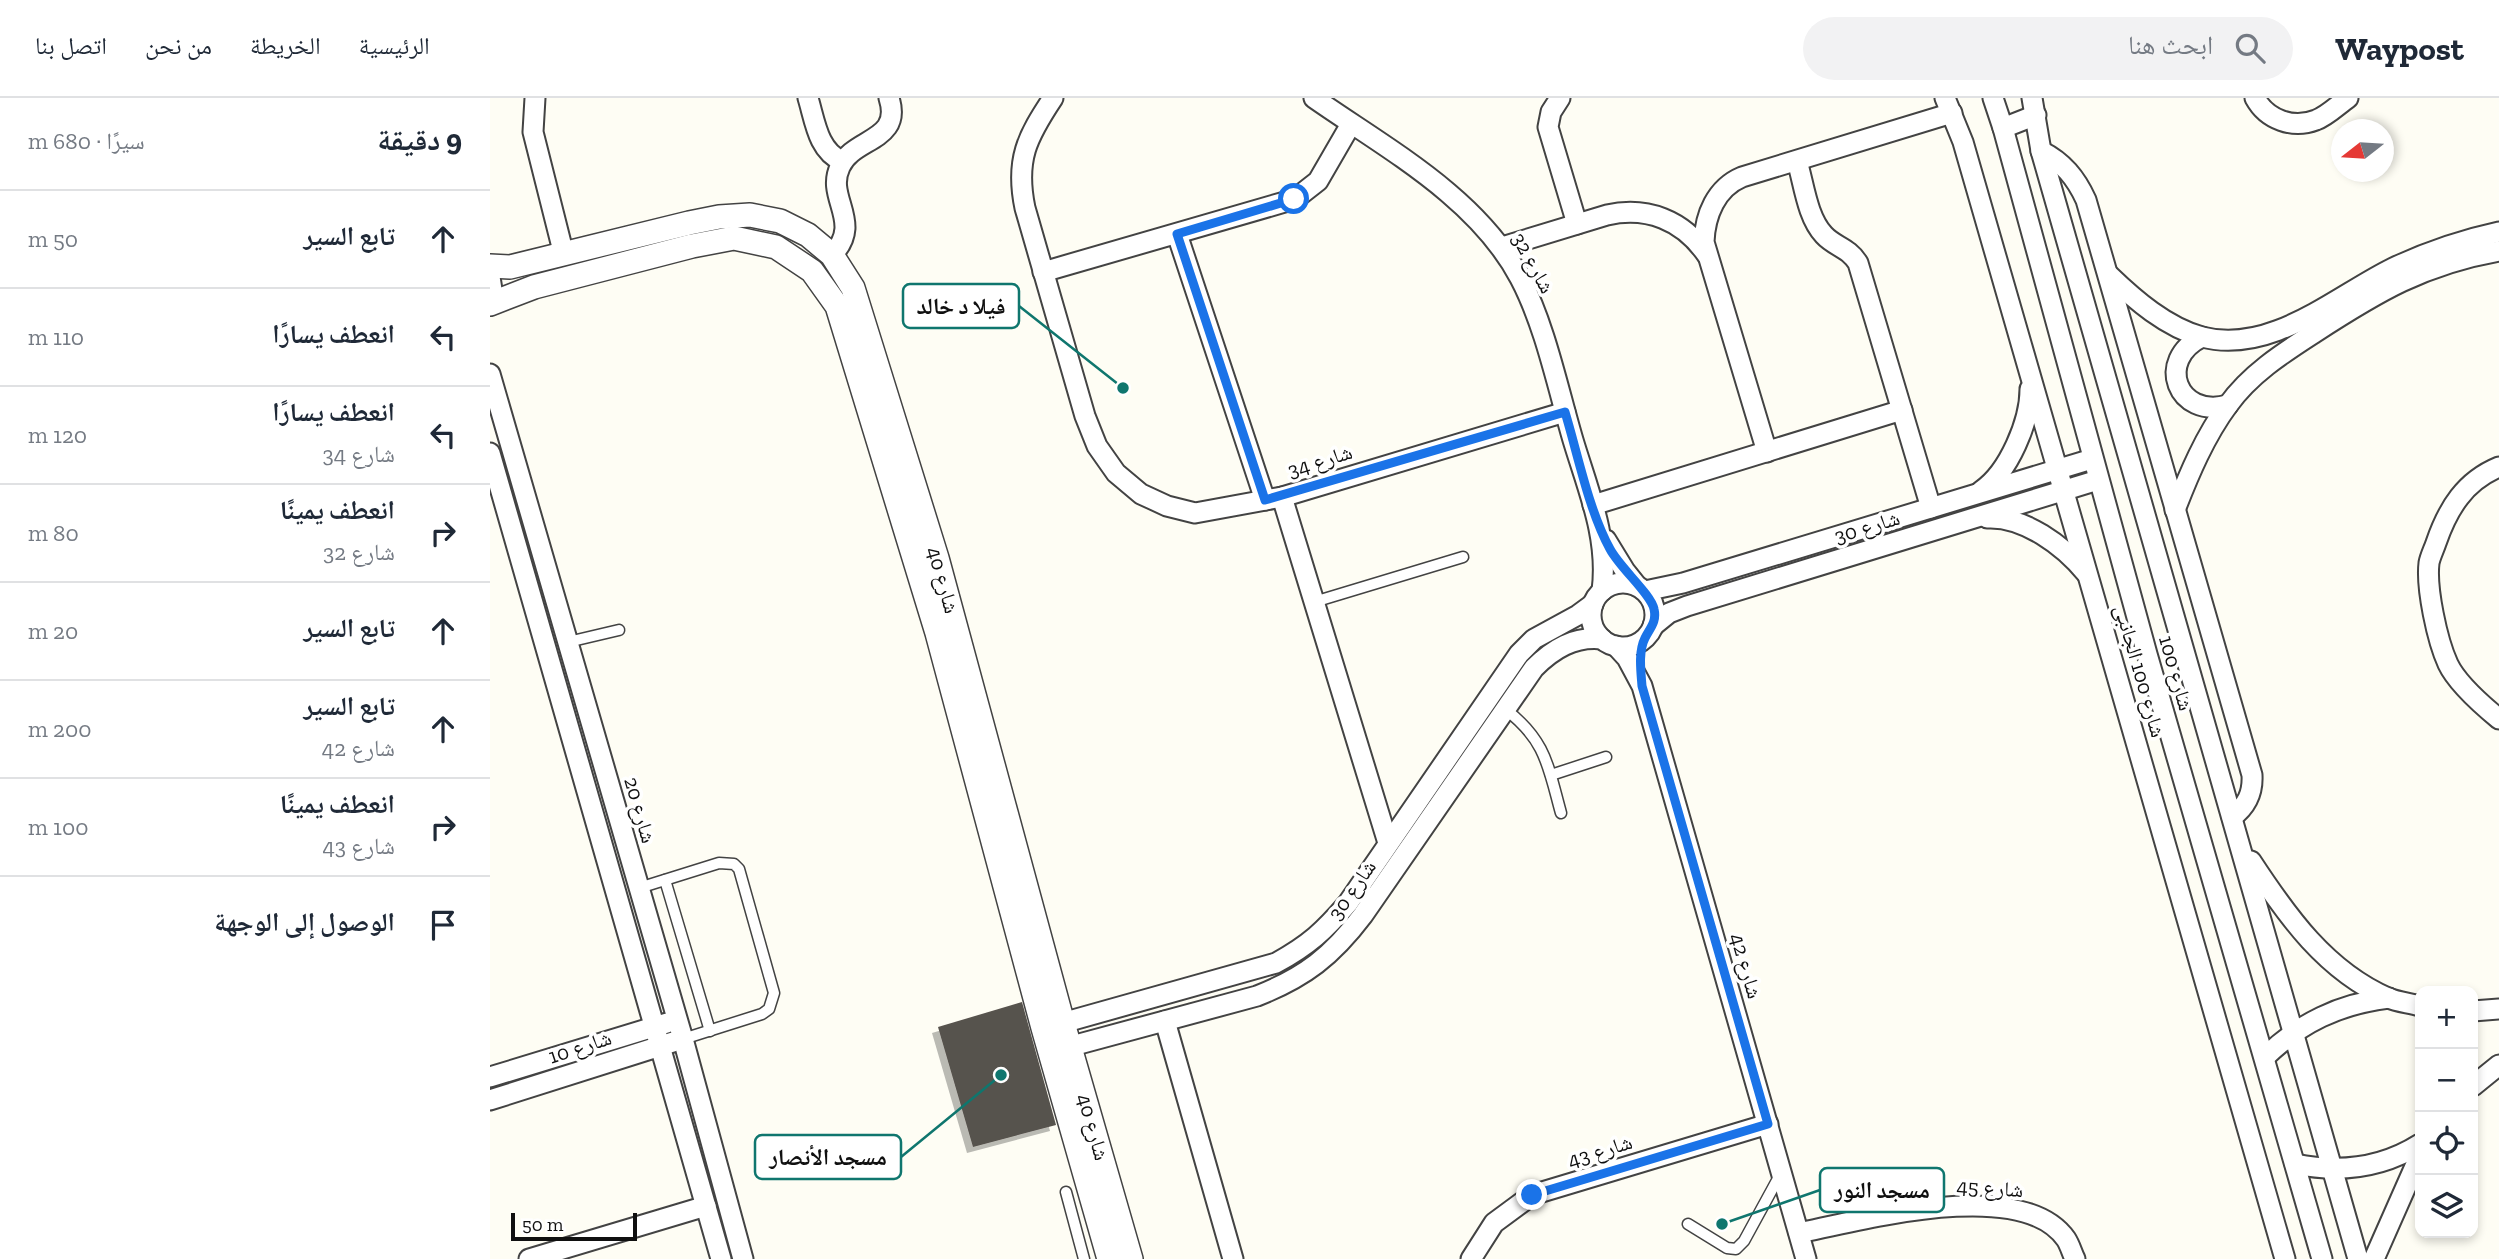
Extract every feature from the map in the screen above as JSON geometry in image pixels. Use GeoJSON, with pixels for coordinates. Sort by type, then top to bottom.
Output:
{"type":"FeatureCollection","features":[{"type":"Feature","properties":{"kind":"street"},"geometry":{"type":"LineString","coordinates":[[534,98],[533,132],[564,255]]}},
{"type":"Feature","properties":{"kind":"street"},"geometry":{"type":"LineString","coordinates":[[808,98],[822,144],[827,152],[842,161]]}},
{"type":"Feature","properties":{"kind":"street"},"geometry":{"type":"LineString","coordinates":[[832,255],[844,237],[846,226],[837,187],[837,173],[842,161],[888,128],[893,116],[890,98]]}},
{"type":"Feature","properties":{"kind":"street","name":"شارع 34"},"geometry":{"type":"LineString","coordinates":[[1053,98],[1025,146],[1020,167],[1020,188],[1084,415],[1097,446],[1116,473],[1141,494],[1167,506],[1195,513],[1273,498],[1565,412]]}},
{"type":"Feature","properties":{"kind":"street","name":"شارع 32"},"geometry":{"type":"LineString","coordinates":[[1314,98],[1466,207],[1502,247],[1521,280],[1536,315],[1601,529],[1611,551],[1641,588]]}},
{"type":"Feature","properties":{"kind":"street"},"geometry":{"type":"LineString","coordinates":[[1560,98],[1551,112],[1548,127],[1577,224]]}},
{"type":"Feature","properties":{"kind":"street","name":"شارع 100"},"geometry":{"type":"LineString","coordinates":[[1993,98],[2098,481],[2322,1259]]}},
{"type":"Feature","properties":{"kind":"street"},"geometry":{"type":"LineString","coordinates":[[2255,98],[2259,106],[2276,119],[2296,125],[2318,120],[2347,98]]}},
{"type":"Feature","properties":{"kind":"street"},"geometry":{"type":"LineString","coordinates":[[1766,452],[1707,256],[1704,228],[1708,215],[1722,190],[1742,177],[1797,161],[1949,106]]}},
{"type":"Feature","properties":{"kind":"street","name":"شارع 100 الجانبى"},"geometry":{"type":"LineString","coordinates":[[1949,106],[1963,142],[2285,1259]]}},
{"type":"Feature","properties":{"kind":"street"},"geometry":{"type":"LineString","coordinates":[[2003,128],[2034,107]]}},
{"type":"Feature","properties":{"kind":"street","name":"شارع 100"},"geometry":{"type":"LineString","coordinates":[[2034,107],[2041,151],[2358,1259]]}},
{"type":"Feature","properties":{"kind":"street"},"geometry":{"type":"LineString","coordinates":[[1043,272],[1281,204],[1307,191],[1318,181],[1351,124]]}},
{"type":"Feature","properties":{"kind":"street"},"geometry":{"type":"LineString","coordinates":[[2041,151],[2062,164],[2087,200],[2252,775],[2246,803],[2232,817]]}},
{"type":"Feature","properties":{"kind":"street"},"geometry":{"type":"LineString","coordinates":[[1797,161],[1815,223],[1829,239],[1844,247],[1858,263],[1931,508]]}},
{"type":"Feature","properties":{"kind":"street"},"geometry":{"type":"LineString","coordinates":[[1502,247],[1624,211],[1660,216],[1690,235],[1707,256]]}},
{"type":"Feature","properties":{"kind":"street","name":"شارع 40"},"geometry":{"type":"LineString","coordinates":[[490,265],[510,267],[689,223],[750,215],[780,221],[808,235],[832,255],[853,288],[933,545],[1109,1259]]}},
{"type":"Feature","properties":{"kind":"street"},"geometry":{"type":"LineString","coordinates":[[2175,510],[2194,466],[2228,405],[2270,363],[2365,291],[2419,257],[2475,237],[2499,232]]}},
{"type":"Feature","properties":{"kind":"street"},"geometry":{"type":"LineString","coordinates":[[1177,234],[1273,498],[1314,602],[1388,843]]}},
{"type":"Feature","properties":{"kind":"street","name":"شارع 40"},"geometry":{"type":"LineString","coordinates":[[490,303],[534,287],[692,246],[734,238],[776,247],[812,271],[837,306],[1053,1026]]}},
{"type":"Feature","properties":{"kind":"street"},"geometry":{"type":"LineString","coordinates":[[2108,275],[2153,312],[2183,329],[2202,337],[2238,339],[2272,332],[2365,291],[2394,283],[2438,265],[2499,251]]}},
{"type":"Feature","properties":{"kind":"street"},"geometry":{"type":"LineString","coordinates":[[490,277],[490,303]]}},
{"type":"Feature","properties":{"kind":"street"},"geometry":{"type":"LineString","coordinates":[[2202,337],[2191,342],[2177,361],[2178,385],[2193,403],[2216,408],[2228,405]]}},
{"type":"Feature","properties":{"kind":"street","name":"شارع 20"},"geometry":{"type":"LineString","coordinates":[[490,374],[678,1019],[743,1259]]}},
{"type":"Feature","properties":{"kind":"street"},"geometry":{"type":"LineString","coordinates":[[1976,494],[1997,477],[2022,430],[2031,393],[2030,374]]}},
{"type":"Feature","properties":{"kind":"street"},"geometry":{"type":"LineString","coordinates":[[1593,505],[1902,410]]}},
{"type":"Feature","properties":{"kind":"street"},"geometry":{"type":"LineString","coordinates":[[490,453],[721,1259]]}},
{"type":"Feature","properties":{"kind":"street","name":"شارع 30"},"geometry":{"type":"LineString","coordinates":[[1641,588],[1683,583],[2092,459]]}},
{"type":"Feature","properties":{"kind":"street"},"geometry":{"type":"LineString","coordinates":[[2499,467],[2482,474],[2458,496],[2443,522],[2429,563],[2432,612],[2448,665],[2478,701],[2499,719]]}},
{"type":"Feature","properties":{"kind":"street","name":"شارع 30"},"geometry":{"type":"LineString","coordinates":[[1649,632],[1669,613],[1686,606],[2098,481]]}},
{"type":"Feature","properties":{"kind":"street"},"geometry":{"type":"LineString","coordinates":[[1976,518],[2001,519],[2025,526],[2064,551],[2089,577]]}},
{"type":"Feature","properties":{"kind":"street","name":"شارع 32"},"geometry":{"type":"LineString","coordinates":[[1598,597],[1605,570],[1601,529]]}},
{"type":"Feature","properties":{"kind":"street"},"geometry":{"type":"LineString","coordinates":[[1622,583],[1641,588],[1654,605],[1649,632],[1631,646],[1609,643],[1592,623],[1598,597],[1622,583]]}},
{"type":"Feature","properties":{"kind":"street","name":"شارع 30"},"geometry":{"type":"LineString","coordinates":[[1053,1026],[1250,972],[1276,963],[1300,950],[1322,933],[1348,903],[1519,654],[1534,639],[1578,615],[1598,597]]}},
{"type":"Feature","properties":{"kind":"street","name":"شارع 42"},"geometry":{"type":"LineString","coordinates":[[1649,632],[1641,670],[1642,686],[1807,1259]]}},
{"type":"Feature","properties":{"kind":"street","name":"شارع 30"},"geometry":{"type":"LineString","coordinates":[[1059,1049],[1256,996],[1288,984],[1317,965],[1342,942],[1534,668],[1547,655],[1577,640],[1609,643]]}},
{"type":"Feature","properties":{"kind":"street","name":"شارع 42"},"geometry":{"type":"LineString","coordinates":[[1609,643],[1626,658],[1642,686]]}},
{"type":"Feature","properties":{"kind":"street"},"geometry":{"type":"LineString","coordinates":[[2240,844],[2282,906],[2330,962],[2391,999],[2415,1019]]}},
{"type":"Feature","properties":{"kind":"street"},"geometry":{"type":"LineString","coordinates":[[2265,1058],[2294,1032],[2332,1011],[2360,1002],[2391,999],[2415,1005]]}},
{"type":"Feature","properties":{"kind":"street"},"geometry":{"type":"LineString","coordinates":[[2478,1011],[2499,1009]]}},
{"type":"Feature","properties":{"kind":"street"},"geometry":{"type":"LineString","coordinates":[[1105,1012],[1102,1025],[1112,1035]]}},
{"type":"Feature","properties":{"kind":"street","name":"شارع 10"},"geometry":{"type":"LineString","coordinates":[[490,1100],[658,1036],[678,1019]]}},
{"type":"Feature","properties":{"kind":"street"},"geometry":{"type":"LineString","coordinates":[[1165,1021],[1234,1259]]}},
{"type":"Feature","properties":{"kind":"street","name":"شارع 10"},"geometry":{"type":"LineString","coordinates":[[490,1077],[658,1036],[683,1039]]}},
{"type":"Feature","properties":{"kind":"street","name":"شارع 40"},"geometry":{"type":"LineString","coordinates":[[1059,1049],[1131,1259]]}},
{"type":"Feature","properties":{"kind":"street"},"geometry":{"type":"LineString","coordinates":[[2478,1082],[2499,1065]]}},
{"type":"Feature","properties":{"kind":"street","name":"شارع 43"},"geometry":{"type":"LineString","coordinates":[[1471,1259],[1494,1223],[1532,1195],[1768,1124]]}},
{"type":"Feature","properties":{"kind":"street"},"geometry":{"type":"LineString","coordinates":[[2295,1164],[2333,1170],[2377,1164],[2415,1147]]}},
{"type":"Feature","properties":{"kind":"street"},"geometry":{"type":"LineString","coordinates":[[2374,1259],[2415,1166]]}},
{"type":"Feature","properties":{"kind":"street","name":"شارع 45"},"geometry":{"type":"LineString","coordinates":[[1799,1233],[1919,1208],[2002,1208],[2029,1212],[2052,1225],[2067,1240],[2075,1259]]}},
{"type":"Feature","properties":{"kind":"street"},"geometry":{"type":"LineString","coordinates":[[528,1259],[707,1212],[730,1211]]}},
{"type":"Feature","properties":{"kind":"lane"},"geometry":{"type":"LineString","coordinates":[[1314,602],[1464,557]]}},
{"type":"Feature","properties":{"kind":"lane"},"geometry":{"type":"LineString","coordinates":[[568,642],[619,630]]}},
{"type":"Feature","properties":{"kind":"lane"},"geometry":{"type":"LineString","coordinates":[[1504,709],[1522,723],[1537,740],[1561,813]]}},
{"type":"Feature","properties":{"kind":"lane"},"geometry":{"type":"LineString","coordinates":[[1550,775],[1606,757]]}},
{"type":"Feature","properties":{"kind":"lane"},"geometry":{"type":"LineString","coordinates":[[639,888],[727,862],[739,869],[774,993],[773,1001],[762,1014],[683,1039]]}},
{"type":"Feature","properties":{"kind":"lane"},"geometry":{"type":"LineString","coordinates":[[665,880],[710,1031]]}},
{"type":"Feature","properties":{"kind":"lane"},"geometry":{"type":"LineString","coordinates":[[1688,1224],[1727,1248],[1736,1249],[1744,1241],[1782,1172]]}},
{"type":"Feature","properties":{"kind":"lane"},"geometry":{"type":"LineString","coordinates":[[1066,1192],[1084,1259]]}},
{"type":"Feature","properties":{"kind":"lane"},"geometry":{"type":"LineString","coordinates":[[1074,1223],[1096,1215]]}},
{"type":"Feature","properties":{"kind":"building"},"geometry":{"type":"Polygon","coordinates":[[[1022,1002],[1056,1125],[973,1147],[938,1027],[1022,1002]]]}},
{"type":"Feature","properties":{"kind":"place","name":"فيلا د خالد"},"geometry":{"type":"Point","coordinates":[1123,388]}},
{"type":"Feature","properties":{"kind":"place","name":"مسجد الأنصار"},"geometry":{"type":"Point","coordinates":[1001,1075]}},
{"type":"Feature","properties":{"kind":"place","name":"مسجد النور"},"geometry":{"type":"Point","coordinates":[1722,1224]}},
{"type":"Feature","properties":{"kind":"route"},"geometry":{"type":"LineString","coordinates":[[1294,199],[1177,234],[1265,500],[1565,412],[1601,529],[1611,551],[1654,605],[1653,626],[1645,639],[1642,654],[1642,686],[1768,1124],[1532,1195]]}}]}
